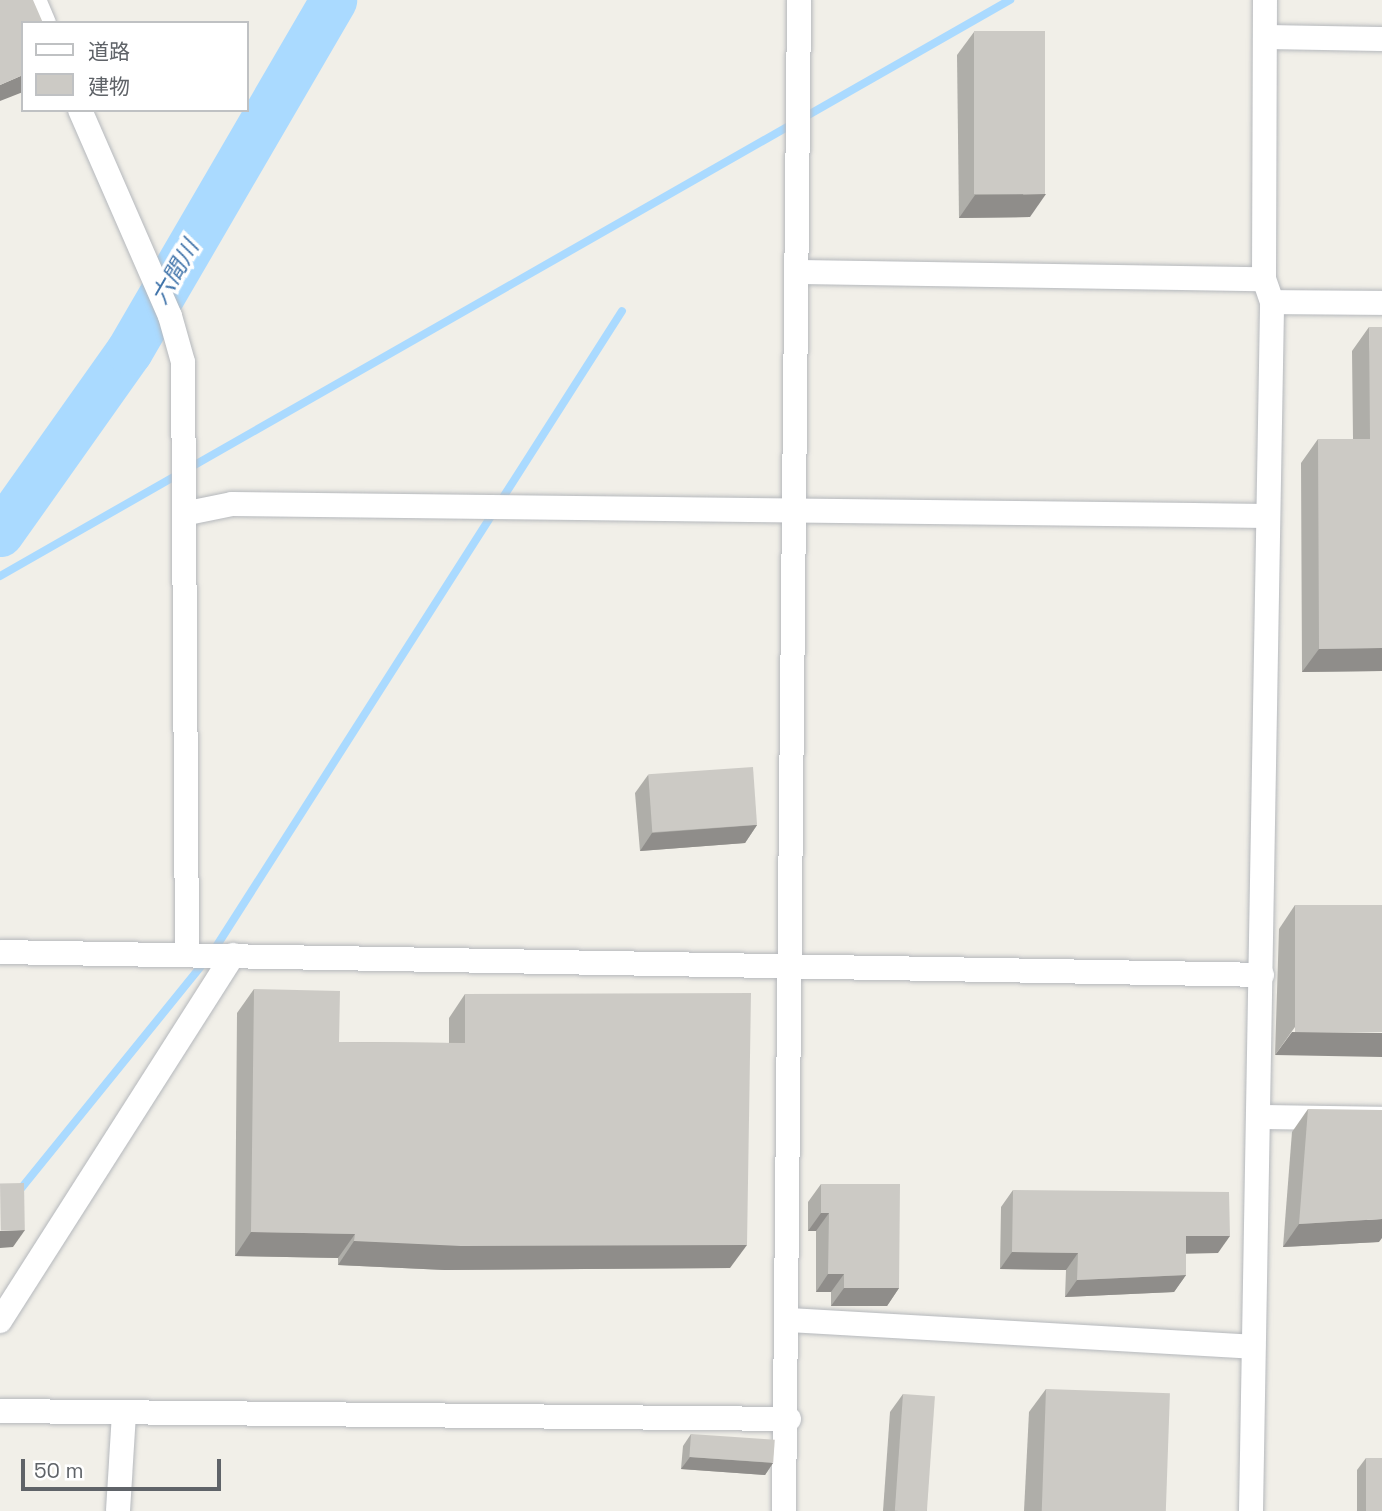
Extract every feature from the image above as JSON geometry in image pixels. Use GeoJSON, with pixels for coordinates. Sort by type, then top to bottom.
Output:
{"type":"FeatureCollection","features":[{"type":"Feature","properties":{"kind":"street"},"geometry":{"type":"LineString","coordinates":[[34,0],[43,21]]}},
{"type":"Feature","properties":{"kind":"street"},"geometry":{"type":"LineString","coordinates":[[784,1511],[789,1419],[789,968],[800,153],[799,0]]}},
{"type":"Feature","properties":{"kind":"street"},"geometry":{"type":"LineString","coordinates":[[1251,1511],[1260,1116],[1266,516],[1272,302],[1264,279],[1265,0]]}},
{"type":"Feature","properties":{"kind":"street"},"geometry":{"type":"LineString","coordinates":[[1265,37],[1382,39]]}},
{"type":"Feature","properties":{"kind":"street"},"geometry":{"type":"LineString","coordinates":[[81,112],[170,316],[183,362],[188,507],[187,953]]}},
{"type":"Feature","properties":{"kind":"street"},"geometry":{"type":"LineString","coordinates":[[797,272],[1264,279]]}},
{"type":"Feature","properties":{"kind":"street"},"geometry":{"type":"LineString","coordinates":[[1272,302],[1382,303]]}},
{"type":"Feature","properties":{"kind":"street"},"geometry":{"type":"LineString","coordinates":[[188,507],[232,503],[796,513],[1266,516]]}},
{"type":"Feature","properties":{"kind":"street"},"geometry":{"type":"LineString","coordinates":[[0,952],[187,953],[789,968],[1262,975]]}},
{"type":"Feature","properties":{"kind":"street"},"geometry":{"type":"LineString","coordinates":[[0,1321],[233,955]]}},
{"type":"Feature","properties":{"kind":"street"},"geometry":{"type":"LineString","coordinates":[[1260,1116],[1382,1119]]}},
{"type":"Feature","properties":{"kind":"street"},"geometry":{"type":"LineString","coordinates":[[788,1320],[1253,1348]]}},
{"type":"Feature","properties":{"kind":"street"},"geometry":{"type":"LineString","coordinates":[[0,1411],[789,1419]]}},
{"type":"Feature","properties":{"kind":"street"},"geometry":{"type":"LineString","coordinates":[[118,1511],[124,1412]]}},
{"type":"Feature","properties":{"kind":"building"},"geometry":{"type":"Polygon","coordinates":[[[0,0],[33,0],[42,21],[21,21],[21,76],[0,85],[0,0]]]}},
{"type":"Feature","properties":{"kind":"building"},"geometry":{"type":"Polygon","coordinates":[[[974,31],[1045,31],[1045,194],[974,194],[974,31]]]}},
{"type":"Feature","properties":{"kind":"building"},"geometry":{"type":"Polygon","coordinates":[[[1369,327],[1382,327],[1382,648],[1319,649],[1318,439],[1370,439],[1369,327]]]}},
{"type":"Feature","properties":{"kind":"building"},"geometry":{"type":"Polygon","coordinates":[[[753,767],[757,825],[652,832],[648,774],[753,767]]]}},
{"type":"Feature","properties":{"kind":"building"},"geometry":{"type":"Polygon","coordinates":[[[1295,905],[1382,905],[1382,1032],[1295,1032],[1295,905]]]}},
{"type":"Feature","properties":{"kind":"building"},"geometry":{"type":"Polygon","coordinates":[[[254,989],[340,991],[339,1042],[465,1043],[465,994],[751,993],[747,1245],[461,1246],[354,1241],[355,1234],[251,1232],[254,989]]]}},
{"type":"Feature","properties":{"kind":"building"},"geometry":{"type":"Polygon","coordinates":[[[1308,1109],[1382,1110],[1382,1219],[1299,1224],[1308,1109]]]}},
{"type":"Feature","properties":{"kind":"building"},"geometry":{"type":"Polygon","coordinates":[[[0,1183],[24,1183],[25,1230],[1,1230],[0,1183]]]}},
{"type":"Feature","properties":{"kind":"building"},"geometry":{"type":"Polygon","coordinates":[[[821,1184],[900,1184],[899,1288],[844,1288],[844,1274],[828,1274],[829,1213],[821,1213],[821,1184]]]}},
{"type":"Feature","properties":{"kind":"building"},"geometry":{"type":"Polygon","coordinates":[[[1013,1190],[1229,1192],[1230,1236],[1186,1236],[1186,1275],[1077,1280],[1078,1253],[1012,1252],[1013,1190]]]}},
{"type":"Feature","properties":{"kind":"building"},"geometry":{"type":"Polygon","coordinates":[[[1046,1389],[1170,1393],[1166,1511],[1042,1511],[1046,1389]]]}},
{"type":"Feature","properties":{"kind":"building"},"geometry":{"type":"Polygon","coordinates":[[[903,1394],[935,1396],[927,1511],[895,1511],[903,1394]]]}},
{"type":"Feature","properties":{"kind":"building"},"geometry":{"type":"Polygon","coordinates":[[[691,1434],[775,1440],[773,1463],[689,1457],[691,1434]]]}},
{"type":"Feature","properties":{"kind":"building"},"geometry":{"type":"Polygon","coordinates":[[[1366,1458],[1382,1458],[1382,1511],[1366,1511],[1366,1458]]]}},
{"type":"Feature","properties":{"kind":"waterway","name":"六間川"},"geometry":{"type":"LineString","coordinates":[[0,533],[129,351],[333,0]]}},
{"type":"Feature","properties":{"kind":"waterway"},"geometry":{"type":"LineString","coordinates":[[0,576],[1010,0]]}},
{"type":"Feature","properties":{"kind":"waterway"},"geometry":{"type":"LineString","coordinates":[[19,1191],[214,950],[622,311]]}}]}
